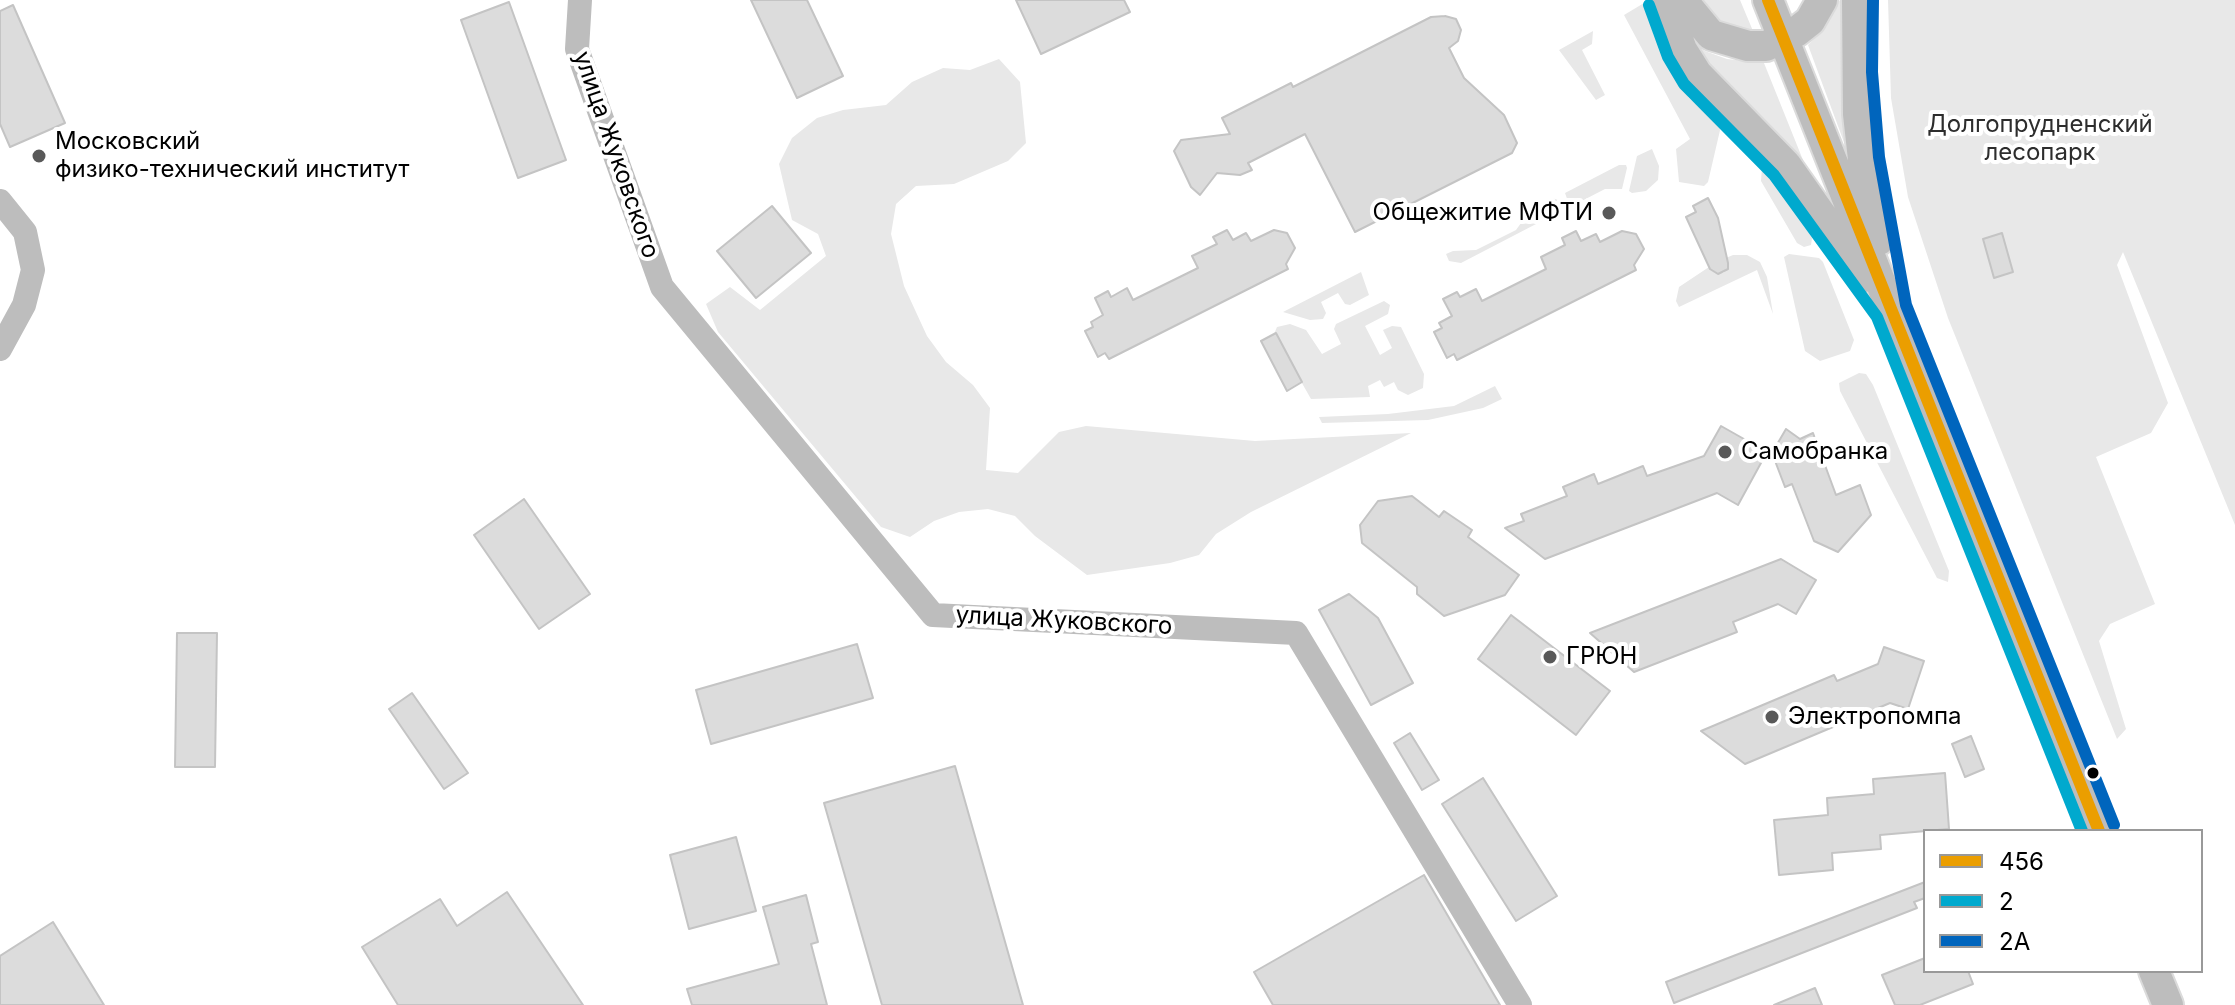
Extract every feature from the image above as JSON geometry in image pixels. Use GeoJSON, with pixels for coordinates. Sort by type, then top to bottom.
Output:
{"type":"FeatureCollection","features":[{"type":"Feature","properties":{"kind":"main road"},"geometry":{"type":"LineString","coordinates":[[1664,0],[1682,50],[1697,74],[1786,165],[1891,309]]}},
{"type":"Feature","properties":{"kind":"main road"},"geometry":{"type":"LineString","coordinates":[[1682,0],[1711,35],[1748,46],[1784,40],[1810,21],[1822,0]]}},
{"type":"Feature","properties":{"kind":"main road"},"geometry":{"type":"LineString","coordinates":[[1768,0],[2098,829]]}},
{"type":"Feature","properties":{"kind":"main road"},"geometry":{"type":"LineString","coordinates":[[1857,0],[1857,87],[1863,159],[1891,309]]}},
{"type":"Feature","properties":{"kind":"main road"},"geometry":{"type":"LineString","coordinates":[[2155,973],[2168,1005]]}},
{"type":"Feature","properties":{"kind":"street","name":"улица Жуковского"},"geometry":{"type":"LineString","coordinates":[[580,0],[577,49],[662,287],[933,615],[1296,633],[1520,1005]]}},
{"type":"Feature","properties":{"kind":"street"},"geometry":{"type":"LineString","coordinates":[[0,201],[25,232],[33,270],[24,305],[0,349]]}},
{"type":"Feature","properties":{"kind":"green space"},"geometry":{"type":"Polygon","coordinates":[[[1695,0],[1740,0],[1753,31],[1713,21],[1695,0]]]}},
{"type":"Feature","properties":{"kind":"green space"},"geometry":{"type":"Polygon","coordinates":[[[1838,0],[1844,2],[1848,143],[1845,145],[1808,45],[1826,26],[1838,0]]]}},
{"type":"Feature","properties":{"kind":"green space","name":"Долгопрудненский лесопарк"},"geometry":{"type":"Polygon","coordinates":[[[1888,0],[2235,0],[2235,525],[2123,252],[2117,265],[2168,403],[2151,433],[2096,457],[2155,604],[2110,624],[2099,641],[2126,729],[2117,739],[1948,318],[1908,197],[1891,98],[1888,0]]]}},
{"type":"Feature","properties":{"kind":"green space"},"geometry":{"type":"Polygon","coordinates":[[[1644,3],[1654,36],[1674,76],[1689,98],[1721,126],[1708,182],[1704,186],[1679,182],[1676,149],[1690,139],[1624,15],[1644,3]]]}},
{"type":"Feature","properties":{"kind":"green space"},"geometry":{"type":"Polygon","coordinates":[[[1593,31],[1592,44],[1582,50],[1605,95],[1596,100],[1559,50],[1593,31]]]}},
{"type":"Feature","properties":{"kind":"green space"},"geometry":{"type":"Polygon","coordinates":[[[1689,39],[1705,51],[1727,59],[1764,63],[1809,175],[1718,86],[1689,39]]]}},
{"type":"Feature","properties":{"kind":"green space"},"geometry":{"type":"Polygon","coordinates":[[[999,59],[1020,82],[1026,143],[1008,161],[954,184],[916,186],[896,204],[891,234],[904,286],[927,336],[946,362],[973,385],[990,408],[986,470],[1018,473],[1059,432],[1086,426],[1255,441],[1411,433],[1251,512],[1216,534],[1199,555],[1170,563],[1087,575],[1035,536],[1015,516],[988,509],[959,512],[934,521],[910,537],[881,527],[718,332],[706,304],[730,287],[760,310],[826,256],[818,234],[792,220],[779,164],[792,138],[817,118],[843,110],[886,105],[912,82],[943,68],[970,70],[999,59]]]}},
{"type":"Feature","properties":{"kind":"green space"},"geometry":{"type":"Polygon","coordinates":[[[1652,149],[1659,166],[1658,180],[1646,191],[1632,193],[1629,191],[1637,156],[1652,149]]]}},
{"type":"Feature","properties":{"kind":"green space"},"geometry":{"type":"Polygon","coordinates":[[[1619,165],[1626,165],[1627,168],[1622,189],[1605,189],[1570,207],[1565,193],[1619,165]]]}},
{"type":"Feature","properties":{"kind":"green space"},"geometry":{"type":"Polygon","coordinates":[[[1762,167],[1777,183],[1812,238],[1811,245],[1804,247],[1797,243],[1761,181],[1762,167]]]}},
{"type":"Feature","properties":{"kind":"green space"},"geometry":{"type":"Polygon","coordinates":[[[1552,198],[1558,200],[1563,210],[1461,263],[1449,261],[1446,254],[1476,250],[1516,230],[1531,209],[1552,198]]]}},
{"type":"Feature","properties":{"kind":"green space"},"geometry":{"type":"Polygon","coordinates":[[[1789,254],[1819,258],[1823,262],[1854,340],[1850,351],[1820,361],[1805,351],[1784,257],[1789,254]]]}},
{"type":"Feature","properties":{"kind":"green space"},"geometry":{"type":"Polygon","coordinates":[[[1747,255],[1760,262],[1767,277],[1773,314],[1757,270],[1679,307],[1676,301],[1679,287],[1709,267],[1715,273],[1723,273],[1728,268],[1726,258],[1747,255]]]}},
{"type":"Feature","properties":{"kind":"green space"},"geometry":{"type":"Polygon","coordinates":[[[1361,272],[1369,295],[1350,305],[1345,304],[1338,293],[1321,302],[1326,313],[1323,319],[1310,320],[1283,312],[1361,272]]]}},
{"type":"Feature","properties":{"kind":"green space"},"geometry":{"type":"Polygon","coordinates":[[[1384,301],[1390,305],[1388,314],[1365,326],[1380,355],[1392,348],[1383,330],[1392,326],[1401,327],[1424,374],[1423,388],[1408,395],[1398,390],[1394,382],[1384,387],[1380,380],[1368,386],[1370,397],[1311,399],[1274,334],[1277,327],[1290,324],[1306,330],[1322,354],[1341,344],[1334,329],[1336,324],[1384,301]]]}},
{"type":"Feature","properties":{"kind":"green space"},"geometry":{"type":"Polygon","coordinates":[[[1859,373],[1866,374],[1873,385],[1949,571],[1948,582],[1937,578],[1840,391],[1839,383],[1859,373]]]}},
{"type":"Feature","properties":{"kind":"green space"},"geometry":{"type":"Polygon","coordinates":[[[1495,386],[1502,399],[1483,408],[1428,420],[1322,423],[1319,417],[1388,414],[1454,406],[1495,386]]]}},
{"type":"Feature","properties":{"kind":"building"},"geometry":{"type":"Polygon","coordinates":[[[751,0],[807,0],[843,76],[797,98],[751,0]]]}},
{"type":"Feature","properties":{"kind":"building"},"geometry":{"type":"Polygon","coordinates":[[[1016,0],[1124,0],[1130,12],[1041,54],[1016,0]]]}},
{"type":"Feature","properties":{"kind":"building"},"geometry":{"type":"Polygon","coordinates":[[[509,2],[566,160],[518,178],[461,20],[509,2]]]}},
{"type":"Feature","properties":{"kind":"building"},"geometry":{"type":"Polygon","coordinates":[[[13,5],[65,123],[10,147],[0,124],[0,11],[13,5]]]}},
{"type":"Feature","properties":{"kind":"building"},"geometry":{"type":"Polygon","coordinates":[[[1431,17],[1456,19],[1461,30],[1458,41],[1449,48],[1464,78],[1504,115],[1517,143],[1512,153],[1355,232],[1305,134],[1248,163],[1252,170],[1240,175],[1217,173],[1200,195],[1191,187],[1174,151],[1181,140],[1230,134],[1222,118],[1291,83],[1293,87],[1431,17]]]}},
{"type":"Feature","properties":{"kind":"building"},"geometry":{"type":"Polygon","coordinates":[[[1708,198],[1718,218],[1728,263],[1728,269],[1718,274],[1710,269],[1686,217],[1696,212],[1693,206],[1708,198]]]}},
{"type":"Feature","properties":{"kind":"building"},"geometry":{"type":"Polygon","coordinates":[[[772,206],[811,253],[756,298],[717,251],[772,206]]]}},
{"type":"Feature","properties":{"kind":"building"},"geometry":{"type":"Polygon","coordinates":[[[1227,230],[1233,240],[1246,233],[1251,241],[1274,230],[1287,233],[1295,248],[1286,264],[1288,269],[1109,359],[1105,353],[1098,357],[1085,331],[1093,327],[1091,322],[1103,315],[1095,298],[1108,291],[1111,297],[1127,288],[1133,300],[1198,268],[1192,256],[1217,244],[1213,237],[1227,230]]]}},
{"type":"Feature","properties":{"kind":"building"},"geometry":{"type":"Polygon","coordinates":[[[1576,231],[1581,241],[1596,234],[1600,242],[1622,231],[1636,234],[1644,249],[1634,265],[1636,270],[1457,360],[1454,354],[1447,358],[1434,332],[1442,328],[1439,323],[1452,316],[1443,299],[1457,292],[1460,297],[1476,289],[1482,301],[1546,269],[1541,257],[1565,245],[1562,238],[1576,231]]]}},
{"type":"Feature","properties":{"kind":"building"},"geometry":{"type":"Polygon","coordinates":[[[2002,233],[2013,272],[1994,278],[1983,239],[2002,233]]]}},
{"type":"Feature","properties":{"kind":"building"},"geometry":{"type":"Polygon","coordinates":[[[1276,333],[1302,382],[1287,391],[1261,341],[1276,333]]]}},
{"type":"Feature","properties":{"kind":"building"},"geometry":{"type":"Polygon","coordinates":[[[1721,426],[1767,452],[1738,505],[1717,493],[1545,559],[1505,528],[1524,521],[1521,514],[1567,496],[1563,487],[1594,474],[1598,484],[1643,466],[1647,476],[1704,456],[1721,426]]]}},
{"type":"Feature","properties":{"kind":"building"},"geometry":{"type":"Polygon","coordinates":[[[1786,429],[1800,439],[1813,433],[1836,495],[1860,485],[1871,515],[1838,552],[1814,541],[1792,484],[1785,487],[1772,453],[1786,429]]]}},
{"type":"Feature","properties":{"kind":"building"},"geometry":{"type":"Polygon","coordinates":[[[1412,496],[1439,517],[1444,511],[1472,530],[1468,537],[1519,575],[1505,595],[1444,616],[1417,594],[1417,587],[1362,543],[1360,525],[1378,501],[1412,496]]]}},
{"type":"Feature","properties":{"kind":"building"},"geometry":{"type":"Polygon","coordinates":[[[524,499],[590,594],[539,629],[474,535],[524,499]]]}},
{"type":"Feature","properties":{"kind":"building"},"geometry":{"type":"Polygon","coordinates":[[[1781,559],[1816,580],[1796,614],[1778,604],[1733,622],[1737,632],[1634,672],[1590,633],[1781,559]]]}},
{"type":"Feature","properties":{"kind":"building"},"geometry":{"type":"Polygon","coordinates":[[[1349,594],[1378,618],[1413,683],[1371,705],[1319,610],[1349,594]]]}},
{"type":"Feature","properties":{"kind":"building"},"geometry":{"type":"Polygon","coordinates":[[[1511,615],[1610,691],[1576,735],[1478,659],[1511,615]]]}},
{"type":"Feature","properties":{"kind":"building"},"geometry":{"type":"Polygon","coordinates":[[[177,633],[217,633],[215,767],[175,767],[177,633]]]}},
{"type":"Feature","properties":{"kind":"building"},"geometry":{"type":"Polygon","coordinates":[[[857,644],[873,698],[711,744],[696,690],[857,644]]]}},
{"type":"Feature","properties":{"kind":"building"},"geometry":{"type":"Polygon","coordinates":[[[1884,647],[1924,661],[1908,709],[1890,703],[1745,764],[1701,731],[1834,675],[1837,681],[1878,664],[1884,647]]]}},
{"type":"Feature","properties":{"kind":"building"},"geometry":{"type":"Polygon","coordinates":[[[412,693],[468,773],[444,789],[389,709],[412,693]]]}},
{"type":"Feature","properties":{"kind":"building"},"geometry":{"type":"Polygon","coordinates":[[[1410,733],[1439,780],[1422,790],[1394,743],[1410,733]]]}},
{"type":"Feature","properties":{"kind":"building"},"geometry":{"type":"Polygon","coordinates":[[[1971,736],[1984,769],[1965,777],[1952,744],[1971,736]]]}},
{"type":"Feature","properties":{"kind":"building"},"geometry":{"type":"Polygon","coordinates":[[[955,766],[1023,1005],[882,1005],[824,803],[955,766]]]}},
{"type":"Feature","properties":{"kind":"building"},"geometry":{"type":"Polygon","coordinates":[[[1945,773],[1949,829],[1880,835],[1881,849],[1832,853],[1833,870],[1779,875],[1774,820],[1828,815],[1827,798],[1874,794],[1873,779],[1945,773]]]}},
{"type":"Feature","properties":{"kind":"building"},"geometry":{"type":"Polygon","coordinates":[[[1483,778],[1557,896],[1516,921],[1442,804],[1483,778]]]}},
{"type":"Feature","properties":{"kind":"building"},"geometry":{"type":"Polygon","coordinates":[[[736,837],[756,911],[689,929],[670,855],[736,837]]]}},
{"type":"Feature","properties":{"kind":"building"},"geometry":{"type":"Polygon","coordinates":[[[1424,875],[1500,1005],[1273,1005],[1254,972],[1424,875]]]}},
{"type":"Feature","properties":{"kind":"building"},"geometry":{"type":"Polygon","coordinates":[[[1923,883],[1923,899],[1914,902],[1917,908],[1674,1003],[1666,982],[1923,883]]]}},
{"type":"Feature","properties":{"kind":"building"},"geometry":{"type":"Polygon","coordinates":[[[507,892],[583,1005],[398,1005],[362,947],[440,899],[457,926],[507,892]]]}},
{"type":"Feature","properties":{"kind":"building"},"geometry":{"type":"Polygon","coordinates":[[[806,895],[818,942],[811,944],[827,1005],[692,1005],[687,989],[779,964],[763,907],[806,895]]]}},
{"type":"Feature","properties":{"kind":"building"},"geometry":{"type":"Polygon","coordinates":[[[53,922],[104,1005],[0,1005],[0,956],[53,922]]]}},
{"type":"Feature","properties":{"kind":"building"},"geometry":{"type":"Polygon","coordinates":[[[1923,959],[1923,973],[1969,973],[1973,984],[1920,1005],[1895,1005],[1882,975],[1923,959]]]}},
{"type":"Feature","properties":{"kind":"building"},"geometry":{"type":"Polygon","coordinates":[[[1815,988],[1822,1005],[1774,1005],[1815,988]]]}},
{"type":"Feature","properties":{"kind":"transit line","name":"456"},"geometry":{"type":"LineString","coordinates":[[1768,0],[2098,829]]}},
{"type":"Feature","properties":{"kind":"transit line","name":"2А"},"geometry":{"type":"LineString","coordinates":[[1873,0],[1872,72],[1879,157],[1906,305],[2114,825]]}},
{"type":"Feature","properties":{"kind":"transit line","name":"2"},"geometry":{"type":"LineString","coordinates":[[1649,5],[1668,57],[1684,84],[1774,175],[1877,317],[2081,829]]}},
{"type":"Feature","properties":{"kind":"place","name":"Московский физико-технический институт"},"geometry":{"type":"Point","coordinates":[39,156]}},
{"type":"Feature","properties":{"kind":"place","name":"Общежитие МФТИ"},"geometry":{"type":"Point","coordinates":[1609,213]}},
{"type":"Feature","properties":{"kind":"place","name":"Самобранка"},"geometry":{"type":"Point","coordinates":[1725,452]}},
{"type":"Feature","properties":{"kind":"place","name":"ГРЮН"},"geometry":{"type":"Point","coordinates":[1550,657]}},
{"type":"Feature","properties":{"kind":"place","name":"Электропомпа"},"geometry":{"type":"Point","coordinates":[1772,717]}}]}
